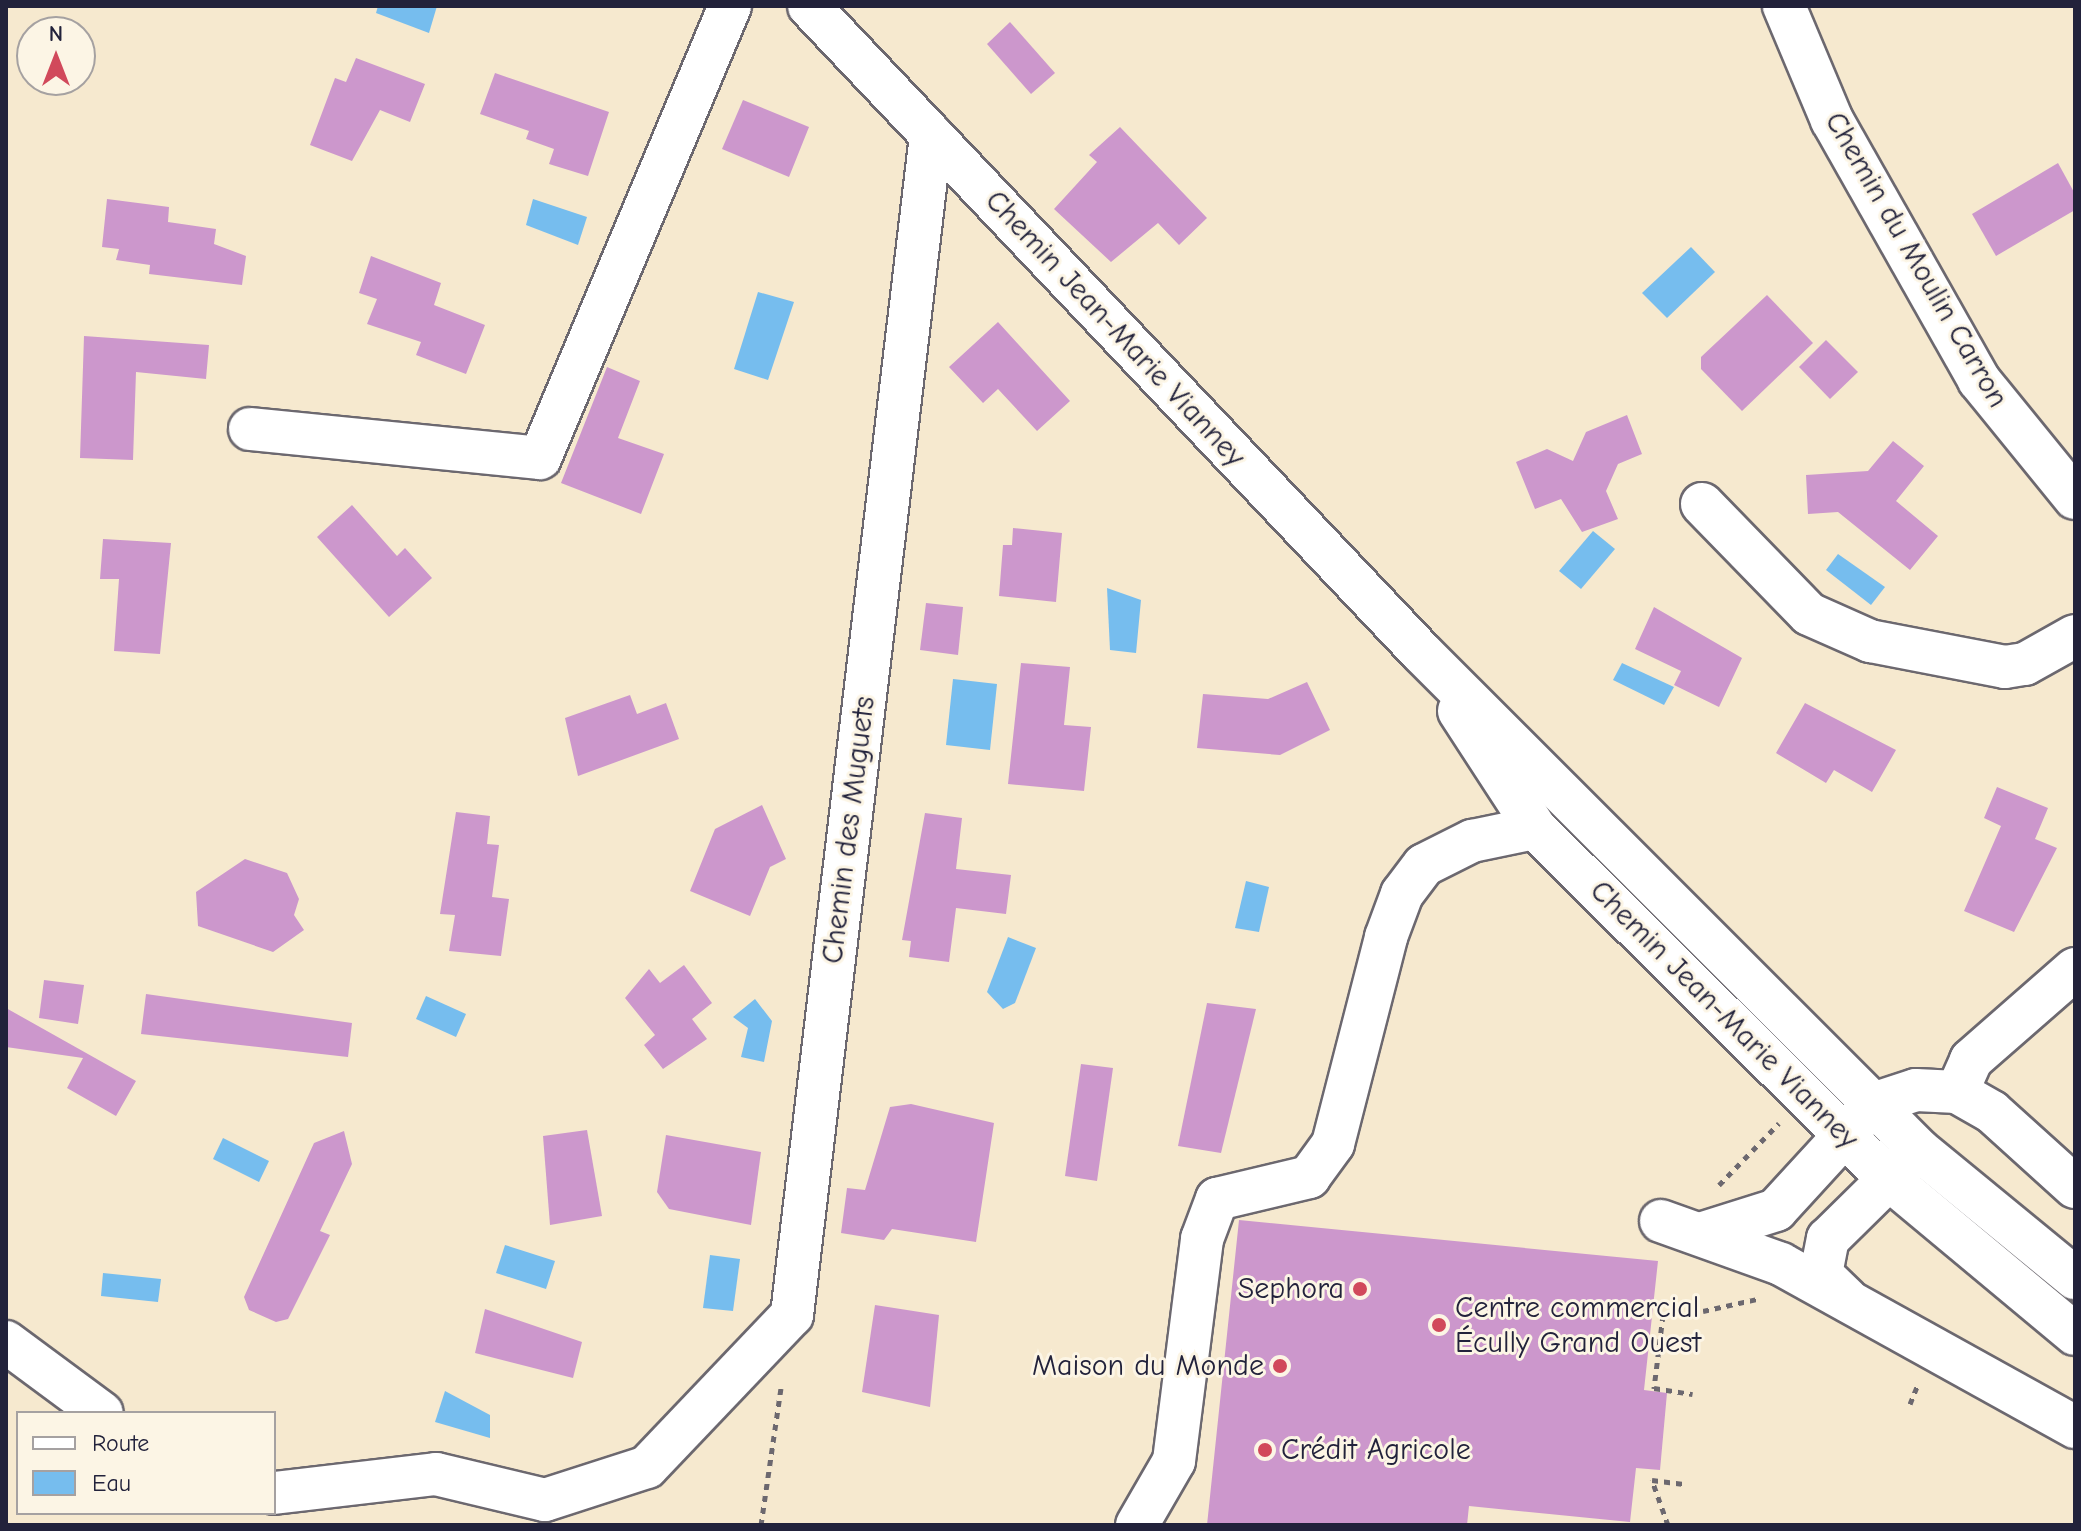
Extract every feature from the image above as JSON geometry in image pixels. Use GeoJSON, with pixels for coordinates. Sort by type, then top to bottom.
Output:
{"type":"FeatureCollection","features":[{"type":"Feature","properties":{"kind":"street"},"geometry":{"type":"LineString","coordinates":[[250,429],[540,458],[730,6]]}},
{"type":"Feature","properties":{"kind":"street","name":"Chemin Jean-Marie Vianney"},"geometry":{"type":"LineString","coordinates":[[809,6],[1422,653],[1919,1150],[2075,1278]]}},
{"type":"Feature","properties":{"kind":"street","name":"Chemin du Moulin Carron"},"geometry":{"type":"LineString","coordinates":[[1784,6],[1832,120],[1979,380],[2075,498]]}},
{"type":"Feature","properties":{"kind":"street","name":"Chemin des Muguets"},"geometry":{"type":"LineString","coordinates":[[276,1493],[436,1474],[545,1500],[647,1467],[792,1315],[931,135]]}},
{"type":"Feature","properties":{"kind":"street"},"geometry":{"type":"LineString","coordinates":[[1702,504],[1809,614],[1870,641],[2005,667],[2025,664],[2075,636]]}},
{"type":"Feature","properties":{"kind":"street","name":"Chemin Jean-Marie Vianney"},"geometry":{"type":"LineString","coordinates":[[1422,653],[1535,828],[1889,1179],[2075,1334]]}},
{"type":"Feature","properties":{"kind":"street"},"geometry":{"type":"LineString","coordinates":[[1137,1525],[1174,1461],[1202,1239],[1217,1199],[1309,1177],[1333,1144],[1386,937],[1402,894],[1424,865],[1472,841],[1535,828]]}},
{"type":"Feature","properties":{"kind":"street"},"geometry":{"type":"LineString","coordinates":[[1957,1092],[1971,1060],[2075,969]]}},
{"type":"Feature","properties":{"kind":"street"},"geometry":{"type":"LineString","coordinates":[[1776,1280],[1772,1237],[1776,1210],[1842,1132],[1873,1104],[1916,1090],[1957,1092],[1992,1112],[2075,1187]]}},
{"type":"Feature","properties":{"kind":"street"},"geometry":{"type":"LineString","coordinates":[[1856,1307],[1821,1274],[1828,1239],[1919,1150]]}},
{"type":"Feature","properties":{"kind":"street"},"geometry":{"type":"LineString","coordinates":[[1661,1221],[1776,1210]]}},
{"type":"Feature","properties":{"kind":"street"},"geometry":{"type":"LineString","coordinates":[[1704,1215],[1776,1280],[1856,1307],[2075,1427]]}},
{"type":"Feature","properties":{"kind":"street"},"geometry":{"type":"LineString","coordinates":[[6,1342],[99,1411]]}},
{"type":"Feature","properties":{"kind":"street"},"geometry":{"type":"LineString","coordinates":[[2024,1400],[2075,1445]]}},
{"type":"Feature","properties":{"kind":"path"},"geometry":{"type":"LineString","coordinates":[[1704,1215],[1789,1111]]}},
{"type":"Feature","properties":{"kind":"path"},"geometry":{"type":"LineString","coordinates":[[1703,1311],[1776,1280]]}},
{"type":"Feature","properties":{"kind":"path"},"geometry":{"type":"LineString","coordinates":[[1663,1315],[1654,1388],[1693,1394]]}},
{"type":"Feature","properties":{"kind":"path"},"geometry":{"type":"LineString","coordinates":[[761,1525],[783,1375]]}},
{"type":"Feature","properties":{"kind":"path"},"geometry":{"type":"LineString","coordinates":[[1668,1525],[1652,1480],[1684,1484]]}},
{"type":"Feature","properties":{"kind":"water"},"geometry":{"type":"Polygon","coordinates":[[[378,6],[437,6],[429,33],[376,13],[378,6]]]}},
{"type":"Feature","properties":{"kind":"water"},"geometry":{"type":"Polygon","coordinates":[[[533,199],[587,217],[578,245],[526,225],[533,199]]]}},
{"type":"Feature","properties":{"kind":"water"},"geometry":{"type":"Polygon","coordinates":[[[1691,247],[1715,272],[1667,318],[1642,293],[1691,247]]]}},
{"type":"Feature","properties":{"kind":"water"},"geometry":{"type":"Polygon","coordinates":[[[758,292],[794,302],[768,380],[734,369],[758,292]]]}},
{"type":"Feature","properties":{"kind":"water"},"geometry":{"type":"Polygon","coordinates":[[[1593,531],[1615,549],[1581,589],[1559,571],[1593,531]]]}},
{"type":"Feature","properties":{"kind":"water"},"geometry":{"type":"Polygon","coordinates":[[[1838,554],[1885,587],[1871,605],[1826,570],[1838,554]]]}},
{"type":"Feature","properties":{"kind":"water"},"geometry":{"type":"Polygon","coordinates":[[[1107,588],[1141,600],[1136,653],[1110,650],[1107,588]]]}},
{"type":"Feature","properties":{"kind":"water"},"geometry":{"type":"Polygon","coordinates":[[[1622,663],[1674,687],[1664,705],[1613,680],[1622,663]]]}},
{"type":"Feature","properties":{"kind":"water"},"geometry":{"type":"Polygon","coordinates":[[[953,679],[997,684],[990,750],[946,745],[953,679]]]}},
{"type":"Feature","properties":{"kind":"water"},"geometry":{"type":"Polygon","coordinates":[[[1246,881],[1269,887],[1259,932],[1235,928],[1246,881]]]}},
{"type":"Feature","properties":{"kind":"water"},"geometry":{"type":"Polygon","coordinates":[[[1008,937],[1036,948],[1015,1003],[1003,1009],[987,992],[1008,937]]]}},
{"type":"Feature","properties":{"kind":"water"},"geometry":{"type":"Polygon","coordinates":[[[426,996],[466,1014],[456,1037],[416,1019],[426,996]]]}},
{"type":"Feature","properties":{"kind":"water"},"geometry":{"type":"Polygon","coordinates":[[[755,999],[772,1021],[764,1062],[741,1057],[748,1028],[733,1017],[755,999]]]}},
{"type":"Feature","properties":{"kind":"water"},"geometry":{"type":"Polygon","coordinates":[[[223,1138],[269,1161],[259,1182],[213,1159],[223,1138]]]}},
{"type":"Feature","properties":{"kind":"water"},"geometry":{"type":"Polygon","coordinates":[[[505,1245],[555,1261],[546,1289],[496,1273],[505,1245]]]}},
{"type":"Feature","properties":{"kind":"water"},"geometry":{"type":"Polygon","coordinates":[[[710,1255],[740,1259],[733,1311],[703,1308],[710,1255]]]}},
{"type":"Feature","properties":{"kind":"water"},"geometry":{"type":"Polygon","coordinates":[[[103,1273],[161,1279],[158,1302],[101,1296],[103,1273]]]}},
{"type":"Feature","properties":{"kind":"water"},"geometry":{"type":"Polygon","coordinates":[[[445,1391],[490,1415],[490,1438],[435,1422],[445,1391]]]}},
{"type":"Feature","properties":{"kind":"building"},"geometry":{"type":"Polygon","coordinates":[[[1010,22],[1055,73],[1031,94],[987,44],[1010,22]]]}},
{"type":"Feature","properties":{"kind":"building"},"geometry":{"type":"Polygon","coordinates":[[[356,58],[425,84],[410,122],[380,110],[352,161],[310,145],[335,78],[346,82],[356,58]]]}},
{"type":"Feature","properties":{"kind":"building"},"geometry":{"type":"Polygon","coordinates":[[[495,73],[609,112],[588,176],[549,164],[554,149],[526,139],[529,131],[480,114],[495,73]]]}},
{"type":"Feature","properties":{"kind":"building"},"geometry":{"type":"Polygon","coordinates":[[[743,100],[809,127],[789,177],[722,149],[743,100]]]}},
{"type":"Feature","properties":{"kind":"building"},"geometry":{"type":"Polygon","coordinates":[[[1120,127],[1207,218],[1179,245],[1158,223],[1111,262],[1054,209],[1097,162],[1089,155],[1120,127]]]}},
{"type":"Feature","properties":{"kind":"building"},"geometry":{"type":"Polygon","coordinates":[[[2058,163],[2075,194],[2075,210],[1996,256],[1972,214],[2058,163]]]}},
{"type":"Feature","properties":{"kind":"building"},"geometry":{"type":"Polygon","coordinates":[[[107,199],[169,207],[168,222],[216,229],[214,244],[246,256],[242,285],[149,274],[150,265],[116,260],[119,249],[102,247],[107,199]]]}},
{"type":"Feature","properties":{"kind":"building"},"geometry":{"type":"Polygon","coordinates":[[[371,256],[441,283],[434,305],[485,325],[466,374],[416,355],[421,342],[367,324],[377,299],[359,293],[371,256]]]}},
{"type":"Feature","properties":{"kind":"building"},"geometry":{"type":"Polygon","coordinates":[[[1767,295],[1813,343],[1742,411],[1701,369],[1701,357],[1767,295]]]}},
{"type":"Feature","properties":{"kind":"building"},"geometry":{"type":"Polygon","coordinates":[[[998,322],[1070,401],[1037,431],[998,389],[983,403],[949,367],[998,322]]]}},
{"type":"Feature","properties":{"kind":"building"},"geometry":{"type":"Polygon","coordinates":[[[84,336],[209,345],[206,379],[136,372],[133,460],[80,458],[84,336]]]}},
{"type":"Feature","properties":{"kind":"building"},"geometry":{"type":"Polygon","coordinates":[[[1826,340],[1858,372],[1830,399],[1799,367],[1826,340]]]}},
{"type":"Feature","properties":{"kind":"building"},"geometry":{"type":"Polygon","coordinates":[[[607,367],[640,381],[618,438],[664,454],[641,514],[561,483],[607,367]]]}},
{"type":"Feature","properties":{"kind":"building"},"geometry":{"type":"Polygon","coordinates":[[[1627,415],[1642,454],[1618,464],[1606,491],[1618,519],[1582,532],[1561,499],[1535,509],[1516,462],[1547,449],[1573,461],[1586,432],[1627,415]]]}},
{"type":"Feature","properties":{"kind":"building"},"geometry":{"type":"Polygon","coordinates":[[[1893,441],[1924,466],[1896,501],[1938,536],[1910,570],[1838,512],[1808,514],[1806,475],[1868,471],[1893,441]]]}},
{"type":"Feature","properties":{"kind":"building"},"geometry":{"type":"Polygon","coordinates":[[[352,505],[397,556],[405,548],[432,578],[389,617],[317,537],[352,505]]]}},
{"type":"Feature","properties":{"kind":"building"},"geometry":{"type":"Polygon","coordinates":[[[1013,528],[1062,533],[1056,602],[999,596],[1003,545],[1012,545],[1013,528]]]}},
{"type":"Feature","properties":{"kind":"building"},"geometry":{"type":"Polygon","coordinates":[[[103,539],[171,543],[160,654],[114,651],[119,579],[100,579],[103,539]]]}},
{"type":"Feature","properties":{"kind":"building"},"geometry":{"type":"Polygon","coordinates":[[[926,603],[963,607],[958,655],[920,650],[926,603]]]}},
{"type":"Feature","properties":{"kind":"building"},"geometry":{"type":"Polygon","coordinates":[[[1654,607],[1742,658],[1719,707],[1674,685],[1681,671],[1635,649],[1654,607]]]}},
{"type":"Feature","properties":{"kind":"building"},"geometry":{"type":"Polygon","coordinates":[[[1021,663],[1070,667],[1064,725],[1091,727],[1084,791],[1008,784],[1021,663]]]}},
{"type":"Feature","properties":{"kind":"building"},"geometry":{"type":"Polygon","coordinates":[[[1307,682],[1330,730],[1280,755],[1197,748],[1203,694],[1268,699],[1307,682]]]}},
{"type":"Feature","properties":{"kind":"building"},"geometry":{"type":"Polygon","coordinates":[[[630,695],[637,714],[666,703],[679,739],[578,776],[565,718],[630,695]]]}},
{"type":"Feature","properties":{"kind":"building"},"geometry":{"type":"Polygon","coordinates":[[[1805,703],[1896,750],[1872,792],[1834,770],[1826,783],[1776,753],[1805,703]]]}},
{"type":"Feature","properties":{"kind":"building"},"geometry":{"type":"Polygon","coordinates":[[[1997,787],[2048,808],[2035,839],[2057,848],[2014,932],[1964,911],[2001,826],[1984,818],[1997,787]]]}},
{"type":"Feature","properties":{"kind":"building"},"geometry":{"type":"Polygon","coordinates":[[[762,805],[786,859],[770,867],[750,916],[690,891],[715,829],[762,805]]]}},
{"type":"Feature","properties":{"kind":"building"},"geometry":{"type":"Polygon","coordinates":[[[456,812],[490,816],[487,844],[499,845],[492,897],[509,899],[501,956],[449,951],[455,915],[440,914],[456,812]]]}},
{"type":"Feature","properties":{"kind":"building"},"geometry":{"type":"Polygon","coordinates":[[[925,813],[962,818],[956,869],[1011,875],[1006,914],[956,908],[949,962],[909,957],[911,941],[902,940],[925,813]]]}},
{"type":"Feature","properties":{"kind":"building"},"geometry":{"type":"Polygon","coordinates":[[[245,859],[287,873],[299,899],[294,915],[304,930],[273,952],[198,926],[196,892],[245,859]]]}},
{"type":"Feature","properties":{"kind":"building"},"geometry":{"type":"Polygon","coordinates":[[[684,965],[712,1003],[692,1019],[707,1039],[663,1069],[644,1045],[655,1035],[625,998],[649,969],[660,983],[684,965]]]}},
{"type":"Feature","properties":{"kind":"building"},"geometry":{"type":"Polygon","coordinates":[[[44,980],[84,985],[78,1024],[39,1018],[44,980]]]}},
{"type":"Feature","properties":{"kind":"building"},"geometry":{"type":"Polygon","coordinates":[[[146,994],[352,1023],[348,1057],[141,1034],[146,994]]]}},
{"type":"Feature","properties":{"kind":"building"},"geometry":{"type":"Polygon","coordinates":[[[1207,1003],[1256,1009],[1221,1153],[1178,1146],[1207,1003]]]}},
{"type":"Feature","properties":{"kind":"building"},"geometry":{"type":"Polygon","coordinates":[[[6,1008],[136,1081],[116,1116],[67,1088],[83,1058],[6,1047],[6,1008]]]}},
{"type":"Feature","properties":{"kind":"building"},"geometry":{"type":"Polygon","coordinates":[[[1081,1064],[1113,1068],[1097,1181],[1065,1176],[1081,1064]]]}},
{"type":"Feature","properties":{"kind":"building"},"geometry":{"type":"Polygon","coordinates":[[[911,1104],[994,1123],[976,1242],[892,1229],[884,1240],[841,1233],[847,1188],[865,1190],[890,1107],[911,1104]]]}},
{"type":"Feature","properties":{"kind":"building"},"geometry":{"type":"Polygon","coordinates":[[[587,1130],[602,1216],[550,1225],[543,1136],[587,1130]]]}},
{"type":"Feature","properties":{"kind":"building"},"geometry":{"type":"Polygon","coordinates":[[[344,1131],[352,1164],[320,1231],[330,1235],[288,1319],[276,1322],[249,1310],[244,1297],[314,1143],[344,1131]]]}},
{"type":"Feature","properties":{"kind":"building"},"geometry":{"type":"Polygon","coordinates":[[[666,1135],[761,1152],[751,1225],[669,1209],[657,1192],[666,1135]]]}},
{"type":"Feature","properties":{"kind":"building","name":"Centre commercial Écully Grand Ouest"},"geometry":{"type":"Polygon","coordinates":[[[1239,1220],[1658,1261],[1644,1390],[1667,1393],[1660,1470],[1636,1468],[1630,1522],[1469,1506],[1467,1525],[1207,1525],[1239,1220]]]}},
{"type":"Feature","properties":{"kind":"building"},"geometry":{"type":"Polygon","coordinates":[[[875,1305],[939,1315],[930,1407],[862,1392],[875,1305]]]}},
{"type":"Feature","properties":{"kind":"building"},"geometry":{"type":"Polygon","coordinates":[[[485,1309],[582,1342],[573,1378],[475,1353],[485,1309]]]}},
{"type":"Feature","properties":{"kind":"place","name":"Sephora"},"geometry":{"type":"Point","coordinates":[1360,1289]}},
{"type":"Feature","properties":{"kind":"place","name":"Centre commercial Écully Grand Ouest"},"geometry":{"type":"Point","coordinates":[1439,1325]}},
{"type":"Feature","properties":{"kind":"place","name":"Maison du Monde"},"geometry":{"type":"Point","coordinates":[1280,1366]}},
{"type":"Feature","properties":{"kind":"place","name":"Crédit Agricole"},"geometry":{"type":"Point","coordinates":[1265,1450]}}]}
